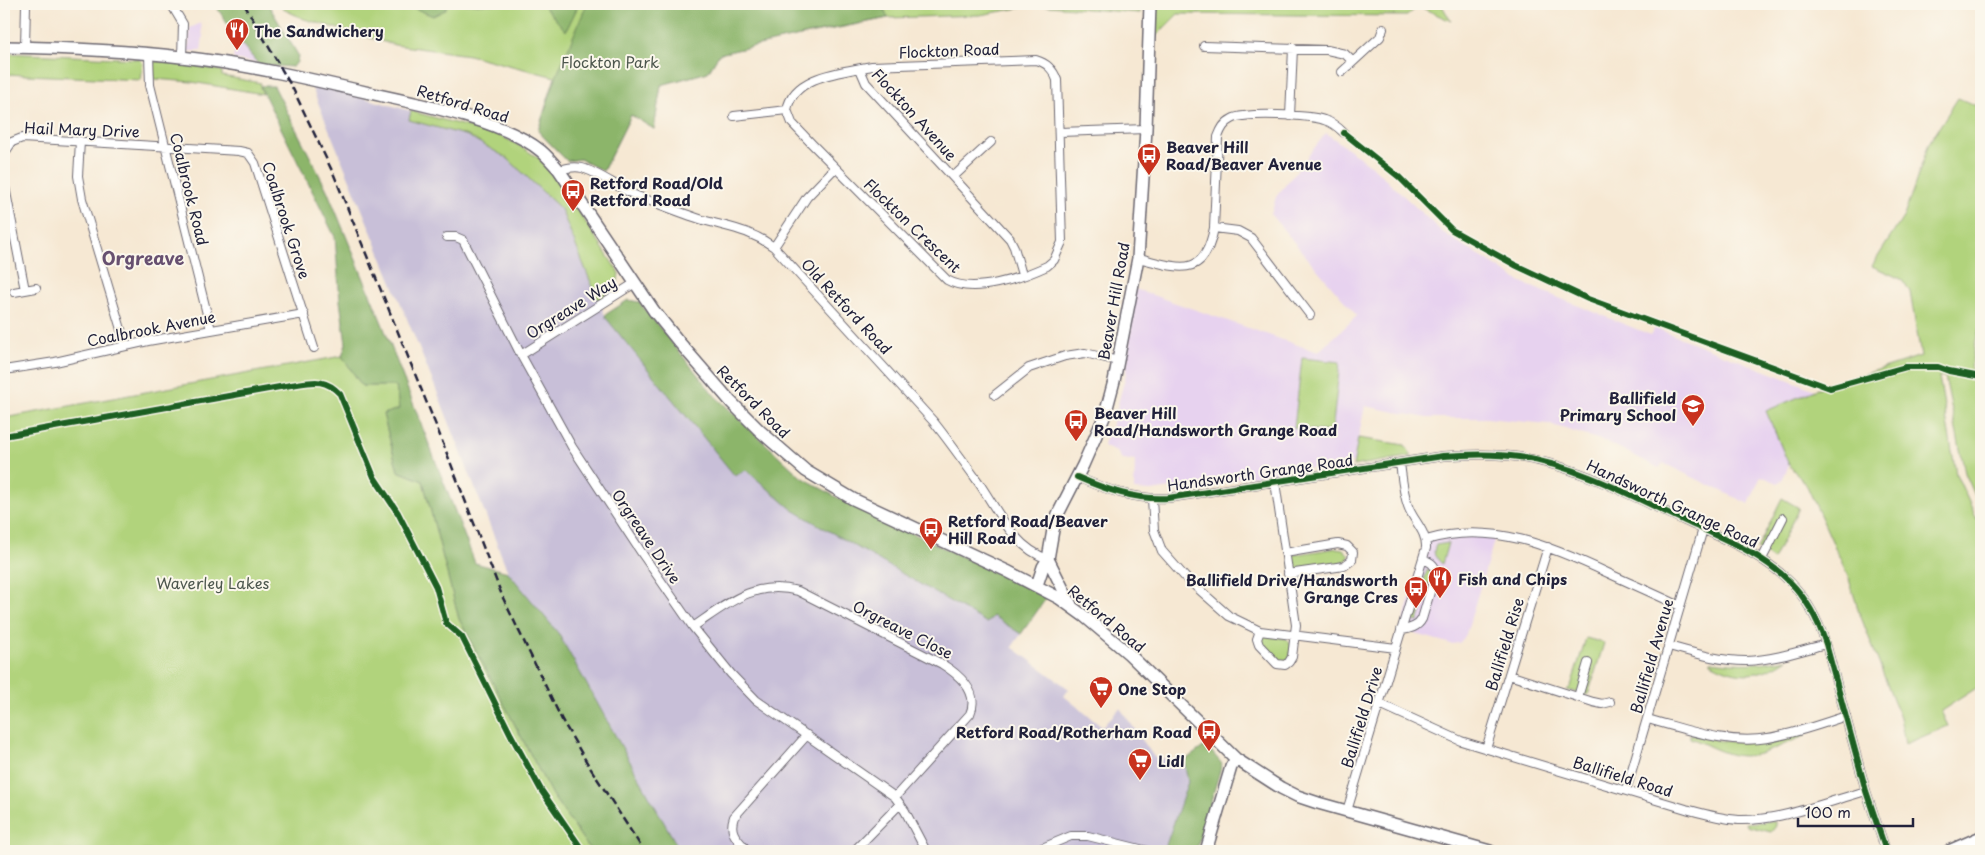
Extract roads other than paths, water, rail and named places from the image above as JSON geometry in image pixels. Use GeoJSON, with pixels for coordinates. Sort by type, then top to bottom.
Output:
{"type":"FeatureCollection","features":[{"type":"Feature","properties":{"kind":"main road","name":"Beaver Hill Road"},"geometry":{"type":"LineString","coordinates":[[1048,591],[1053,530],[1058,514],[1105,415],[1118,361],[1138,258],[1146,129],[1150,4]]}},
{"type":"Feature","properties":{"kind":"main road","name":"Retford Road"},"geometry":{"type":"LineString","coordinates":[[4,47],[182,57],[310,79],[412,102],[472,119],[496,127],[532,144],[559,170],[635,283],[679,342],[731,402],[806,471],[853,499],[1048,591],[1072,606],[1128,654],[1236,758],[1262,777],[1297,796],[1490,851]]}},
{"type":"Feature","properties":{"kind":"main road","name":"Beaver Hill Road"},"geometry":{"type":"LineString","coordinates":[[1037,586],[1043,567],[1050,563]]}},
{"type":"Feature","properties":{"kind":"main road"},"geometry":{"type":"LineString","coordinates":[[1050,563],[1072,606]]}},
{"type":"Feature","properties":{"kind":"main road"},"geometry":{"type":"LineString","coordinates":[[1206,851],[1231,767],[1236,758]]}},
{"type":"Feature","properties":{"kind":"main road"},"geometry":{"type":"LineString","coordinates":[[1949,851],[1981,837]]}},
{"type":"Feature","properties":{"kind":"main road"},"geometry":{"type":"LineString","coordinates":[[1977,851],[1981,849]]}},
{"type":"Feature","properties":{"kind":"street"},"geometry":{"type":"LineString","coordinates":[[25,48],[26,4]]}},
{"type":"Feature","properties":{"kind":"street"},"geometry":{"type":"LineString","coordinates":[[171,4],[183,24],[182,57]]}},
{"type":"Feature","properties":{"kind":"street"},"geometry":{"type":"LineString","coordinates":[[1342,72],[1380,37],[1383,30]]}},
{"type":"Feature","properties":{"kind":"street"},"geometry":{"type":"LineString","coordinates":[[1204,46],[1337,51],[1345,54],[1353,62]]}},
{"type":"Feature","properties":{"kind":"street"},"geometry":{"type":"LineString","coordinates":[[1290,116],[1293,48]]}},
{"type":"Feature","properties":{"kind":"street","name":"Coalbrook Road"},"geometry":{"type":"LineString","coordinates":[[149,54],[150,85],[211,330]]}},
{"type":"Feature","properties":{"kind":"street","name":"Flockton Road"},"geometry":{"type":"LineString","coordinates":[[787,110],[791,97],[803,84],[860,69],[882,66],[1036,60],[1052,69],[1058,80],[1060,132]]}},
{"type":"Feature","properties":{"kind":"street","name":"Flockton Avenue"},"geometry":{"type":"LineString","coordinates":[[860,69],[866,83],[1010,239],[1022,275]]}},
{"type":"Feature","properties":{"kind":"street"},"geometry":{"type":"LineString","coordinates":[[734,116],[787,110],[792,123],[835,168],[807,197],[774,247]]}},
{"type":"Feature","properties":{"kind":"street"},"geometry":{"type":"LineString","coordinates":[[1138,258],[1173,265],[1191,266],[1205,257],[1214,228],[1218,137],[1225,124],[1237,116],[1290,116],[1324,120],[1335,125],[1344,133]]}},
{"type":"Feature","properties":{"kind":"street"},"geometry":{"type":"LineString","coordinates":[[1060,132],[1146,129]]}},
{"type":"Feature","properties":{"kind":"street","name":"Flockton Crescent"},"geometry":{"type":"LineString","coordinates":[[835,168],[940,274],[955,284],[974,287],[1022,275],[1047,266],[1054,260],[1059,250],[1062,232],[1060,132]]}},
{"type":"Feature","properties":{"kind":"street","name":"Hail Mary Drive"},"geometry":{"type":"LineString","coordinates":[[4,154],[8,146],[17,139],[165,146]]}},
{"type":"Feature","properties":{"kind":"street"},"geometry":{"type":"LineString","coordinates":[[80,141],[78,176],[82,199],[126,346]]}},
{"type":"Feature","properties":{"kind":"street","name":"Flockton Avenue"},"geometry":{"type":"LineString","coordinates":[[953,177],[991,142]]}},
{"type":"Feature","properties":{"kind":"street","name":"Coalbrook Grove"},"geometry":{"type":"LineString","coordinates":[[165,146],[244,152],[252,158],[314,348]]}},
{"type":"Feature","properties":{"kind":"street","name":"Old Retford Road"},"geometry":{"type":"LineString","coordinates":[[559,170],[570,167],[582,168],[614,185],[659,204],[702,220],[742,229],[760,237],[774,247],[951,442],[1019,541],[1036,555],[1050,563]]}},
{"type":"Feature","properties":{"kind":"street"},"geometry":{"type":"LineString","coordinates":[[4,182],[25,290]]}},
{"type":"Feature","properties":{"kind":"street"},"geometry":{"type":"LineString","coordinates":[[1214,228],[1238,231],[1251,238],[1310,315]]}},
{"type":"Feature","properties":{"kind":"street","name":"Orgreave Drive"},"geometry":{"type":"LineString","coordinates":[[446,237],[456,237],[463,240],[521,355],[577,455],[643,555],[694,627],[742,687],[756,700],[897,800]]}},
{"type":"Feature","properties":{"kind":"street","name":"Orgreave Way"},"geometry":{"type":"LineString","coordinates":[[521,355],[635,283]]}},
{"type":"Feature","properties":{"kind":"street"},"geometry":{"type":"LineString","coordinates":[[14,292],[36,288]]}},
{"type":"Feature","properties":{"kind":"street","name":"Coalbrook Avenue"},"geometry":{"type":"LineString","coordinates":[[4,370],[304,314]]}},
{"type":"Feature","properties":{"kind":"street"},"geometry":{"type":"LineString","coordinates":[[995,395],[1029,368],[1065,356],[1084,353],[1118,361]]}},
{"type":"Feature","properties":{"kind":"street","name":"Handsworth Grange Road"},"geometry":{"type":"LineString","coordinates":[[1077,477],[1121,494],[1152,499],[1191,496],[1443,456],[1481,454],[1539,461],[1593,478],[1703,529],[1762,559],[1780,573],[1803,596],[1819,623],[1826,644],[1866,791],[1886,851]]}},
{"type":"Feature","properties":{"kind":"street"},"geometry":{"type":"LineString","coordinates":[[1400,463],[1403,491],[1408,507],[1426,540],[1439,536],[1459,534],[1496,534],[1515,537],[1548,546],[1680,606]]}},
{"type":"Feature","properties":{"kind":"street"},"geometry":{"type":"LineString","coordinates":[[1260,631],[1257,639],[1259,645],[1278,664],[1289,662],[1292,657],[1296,626],[1276,482]]}},
{"type":"Feature","properties":{"kind":"street"},"geometry":{"type":"LineString","coordinates":[[1152,499],[1154,530],[1160,547],[1168,559],[1220,610],[1260,631],[1396,648]]}},
{"type":"Feature","properties":{"kind":"street"},"geometry":{"type":"LineString","coordinates":[[1762,559],[1783,518]]}},
{"type":"Feature","properties":{"kind":"street","name":"Ballifield Avenue"},"geometry":{"type":"LineString","coordinates":[[1626,790],[1703,529]]}},
{"type":"Feature","properties":{"kind":"street","name":"Ballifield Drive"},"geometry":{"type":"LineString","coordinates":[[1347,811],[1423,559],[1426,540]]}},
{"type":"Feature","properties":{"kind":"street"},"geometry":{"type":"LineString","coordinates":[[1285,553],[1338,544],[1347,546],[1353,552],[1352,560],[1344,566],[1288,574]]}},
{"type":"Feature","properties":{"kind":"street","name":"Ballifield Rise"},"geometry":{"type":"LineString","coordinates":[[1486,749],[1548,546]]}},
{"type":"Feature","properties":{"kind":"street"},"geometry":{"type":"LineString","coordinates":[[1401,630],[1420,624],[1434,581],[1436,567],[1423,559]]}},
{"type":"Feature","properties":{"kind":"street","name":"Orgreave Close"},"geometry":{"type":"LineString","coordinates":[[694,627],[740,596],[766,588],[788,588],[798,591],[942,664],[954,672],[972,695],[974,707],[897,800]]}},
{"type":"Feature","properties":{"kind":"street"},"geometry":{"type":"LineString","coordinates":[[1669,646],[1716,658],[1744,661],[1770,658],[1826,644]]}},
{"type":"Feature","properties":{"kind":"street"},"geometry":{"type":"LineString","coordinates":[[1578,697],[1588,663]]}},
{"type":"Feature","properties":{"kind":"street"},"geometry":{"type":"LineString","coordinates":[[1509,675],[1602,704],[1610,702]]}},
{"type":"Feature","properties":{"kind":"street","name":"Ballifield Road"},"geometry":{"type":"LineString","coordinates":[[1380,704],[1441,733],[1486,749],[1708,815],[1738,820],[1780,815],[1866,791]]}},
{"type":"Feature","properties":{"kind":"street"},"geometry":{"type":"LineString","coordinates":[[1647,719],[1710,735],[1752,740],[1779,736],[1846,716]]}},
{"type":"Feature","properties":{"kind":"street"},"geometry":{"type":"LineString","coordinates":[[748,851],[732,834],[731,823],[734,817],[807,735]]}},
{"type":"Feature","properties":{"kind":"street"},"geometry":{"type":"LineString","coordinates":[[854,851],[897,800],[926,851]]}},
{"type":"Feature","properties":{"kind":"street"},"geometry":{"type":"LineString","coordinates":[[1035,851],[1071,836],[1088,836],[1148,851]]}},
{"type":"Feature","properties":{"kind":"railway"},"geometry":{"type":"LineString","coordinates":[[244,4],[293,89],[334,175],[437,428],[503,598],[562,720],[589,766],[644,851]]}},
{"type":"Feature","properties":{"kind":"place","name":"The Sandwichery"},"geometry":{"type":"Point","coordinates":[237,51]}},
{"type":"Feature","properties":{"kind":"place","name":"Beaver Hill Road/Beaver Avenue"},"geometry":{"type":"Point","coordinates":[1149,176]}},
{"type":"Feature","properties":{"kind":"place","name":"Retford Road/Old Retford Road"},"geometry":{"type":"Point","coordinates":[573,212]}},
{"type":"Feature","properties":{"kind":"place","name":"Ballifield Primary School"},"geometry":{"type":"Point","coordinates":[1693,427]}},
{"type":"Feature","properties":{"kind":"place","name":"Beaver Hill Road/Handsworth Grange Road"},"geometry":{"type":"Point","coordinates":[1076,442]}},
{"type":"Feature","properties":{"kind":"place","name":"Retford Road/Beaver Hill Road"},"geometry":{"type":"Point","coordinates":[931,550]}},
{"type":"Feature","properties":{"kind":"place","name":"Fish and Chips"},"geometry":{"type":"Point","coordinates":[1440,599]}},
{"type":"Feature","properties":{"kind":"place","name":"Ballifield Drive/Handsworth Grange Cres"},"geometry":{"type":"Point","coordinates":[1416,609]}},
{"type":"Feature","properties":{"kind":"place","name":"One Stop"},"geometry":{"type":"Point","coordinates":[1101,709]}},
{"type":"Feature","properties":{"kind":"place","name":"Retford Road/Rotherham Road"},"geometry":{"type":"Point","coordinates":[1209,752]}},
{"type":"Feature","properties":{"kind":"place","name":"Lidl"},"geometry":{"type":"Point","coordinates":[1140,781]}},
{"type":"Feature","properties":{"kind":"district","name":"Orgreave"},"geometry":{"type":"Point","coordinates":[143,257]}},
{"type":"Feature","properties":{"kind":"park label","name":"Flockton Park"},"geometry":{"type":"Point","coordinates":[610,61]}},
{"type":"Feature","properties":{"kind":"park label","name":"Waverley Lakes"},"geometry":{"type":"Point","coordinates":[213,582]}}]}
